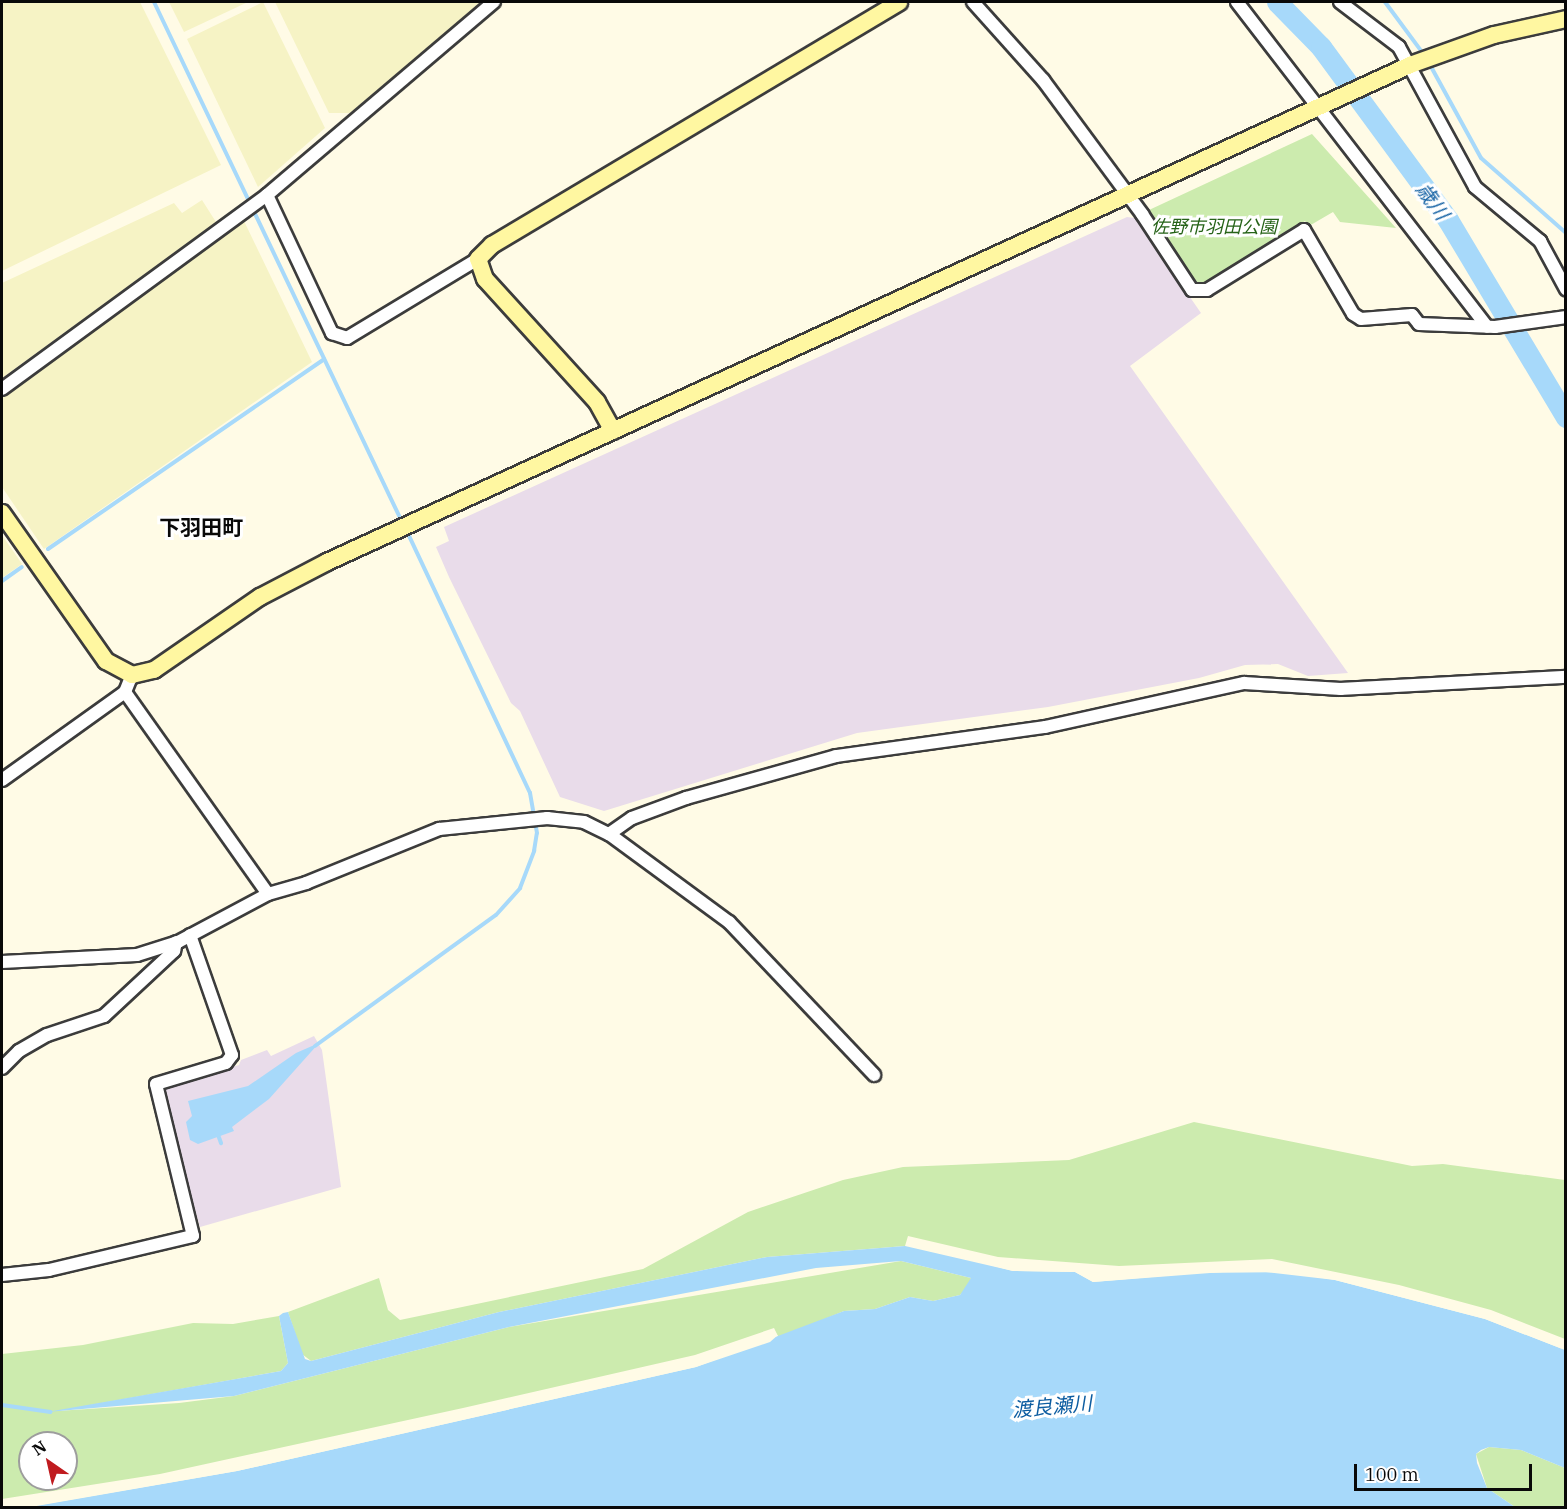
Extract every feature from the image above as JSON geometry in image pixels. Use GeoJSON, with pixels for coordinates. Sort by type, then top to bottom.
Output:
{"type":"FeatureCollection","features":[{"type":"Feature","properties":{"kind":"street"},"geometry":{"type":"LineString","coordinates":[[2,389],[262,198],[494,2]]}},
{"type":"Feature","properties":{"kind":"street"},"geometry":{"type":"LineString","coordinates":[[262,198],[332,333],[347,338],[478,259],[492,245],[899,2]]}},
{"type":"Feature","properties":{"kind":"street"},"geometry":{"type":"LineString","coordinates":[[973,2],[1043,80],[1197,292],[1207,290],[1304,230],[1353,314],[1361,319],[1412,315],[1419,324],[1491,327],[1564,317]]}},
{"type":"Feature","properties":{"kind":"street"},"geometry":{"type":"LineString","coordinates":[[1237,2],[1322,107],[1491,327]]}},
{"type":"Feature","properties":{"kind":"street"},"geometry":{"type":"LineString","coordinates":[[1340,2],[1399,47],[1407,66],[1474,187],[1539,241],[1566,290]]}},
{"type":"Feature","properties":{"kind":"street"},"geometry":{"type":"LineString","coordinates":[[2,513],[99,652],[121,672],[132,675],[167,663],[275,588],[1407,66],[1494,35],[1566,19]]}},
{"type":"Feature","properties":{"kind":"street"},"geometry":{"type":"LineString","coordinates":[[478,259],[485,279],[597,402],[613,431]]}},
{"type":"Feature","properties":{"kind":"street"},"geometry":{"type":"LineString","coordinates":[[2,780],[125,692],[132,675]]}},
{"type":"Feature","properties":{"kind":"street"},"geometry":{"type":"LineString","coordinates":[[609,834],[632,818],[686,798],[836,756],[1045,727],[1244,683],[1341,689],[1566,677]]}},
{"type":"Feature","properties":{"kind":"street"},"geometry":{"type":"LineString","coordinates":[[125,692],[268,894]]}},
{"type":"Feature","properties":{"kind":"street"},"geometry":{"type":"LineString","coordinates":[[2,962],[136,955],[176,942],[268,894],[306,883],[439,829],[547,818],[584,822],[609,834],[729,922],[874,1075]]}},
{"type":"Feature","properties":{"kind":"street"},"geometry":{"type":"LineString","coordinates":[[2,1275],[49,1270],[193,1236],[156,1084],[226,1063],[231,1055],[190,935]]}},
{"type":"Feature","properties":{"kind":"street"},"geometry":{"type":"LineString","coordinates":[[2,1068],[19,1052],[47,1035],[104,1016],[174,951],[176,942]]}},
{"type":"Feature","properties":{"kind":"shaded area"},"geometry":{"type":"Polygon","coordinates":[[[2,2],[140,2],[221,165],[2,271],[2,2]]]}},
{"type":"Feature","properties":{"kind":"shaded area"},"geometry":{"type":"Polygon","coordinates":[[[169,2],[248,2],[184,32],[169,2]]]}},
{"type":"Feature","properties":{"kind":"shaded area"},"geometry":{"type":"Polygon","coordinates":[[[263,2],[325,128],[258,187],[187,39],[263,2]]]}},
{"type":"Feature","properties":{"kind":"shaded area"},"geometry":{"type":"Polygon","coordinates":[[[275,2],[481,2],[350,113],[329,113],[275,2]]]}},
{"type":"Feature","properties":{"kind":"shaded area"},"geometry":{"type":"Polygon","coordinates":[[[202,200],[216,222],[2,378],[2,283],[174,203],[182,213],[202,200]]]}},
{"type":"Feature","properties":{"kind":"shaded area"},"geometry":{"type":"Polygon","coordinates":[[[1127,217],[1135,218],[1201,313],[1130,366],[1348,673],[1308,676],[1278,664],[1245,665],[1199,678],[1048,707],[857,733],[604,811],[560,797],[520,711],[511,703],[436,547],[449,541],[444,527],[1127,217]]]}},
{"type":"Feature","properties":{"kind":"shaded area"},"geometry":{"type":"Polygon","coordinates":[[[240,221],[244,221],[312,362],[44,549],[2,487],[2,396],[240,221]]]}},
{"type":"Feature","properties":{"kind":"shaded area"},"geometry":{"type":"Polygon","coordinates":[[[2,535],[22,564],[2,578],[2,535]]]}},
{"type":"Feature","properties":{"kind":"shaded area"},"geometry":{"type":"Polygon","coordinates":[[[314,1036],[322,1050],[341,1187],[200,1227],[161,1093],[163,1087],[239,1065],[241,1060],[267,1050],[271,1056],[314,1036]]]}},
{"type":"Feature","properties":{"kind":"green space","name":"佐野市羽田公園"},"geometry":{"type":"Polygon","coordinates":[[[1312,134],[1396,228],[1340,222],[1333,212],[1309,226],[1305,221],[1204,284],[1195,283],[1149,210],[1312,134]]]}},
{"type":"Feature","properties":{"kind":"green space"},"geometry":{"type":"Polygon","coordinates":[[[1194,1122],[1412,1166],[1443,1164],[1565,1180],[1565,1339],[1491,1310],[1399,1285],[1272,1259],[1119,1266],[998,1257],[908,1236],[905,1246],[767,1257],[499,1312],[311,1361],[302,1354],[288,1312],[379,1278],[388,1310],[400,1320],[643,1269],[748,1212],[843,1180],[903,1167],[1069,1160],[1194,1122]]]}},
{"type":"Feature","properties":{"kind":"green space"},"geometry":{"type":"Polygon","coordinates":[[[901,1261],[971,1278],[969,1285],[960,1295],[933,1301],[910,1297],[875,1309],[844,1311],[779,1338],[774,1328],[695,1355],[160,1474],[78,1487],[78,1431],[18,1431],[18,1491],[53,1491],[2,1499],[2,1354],[83,1345],[193,1323],[233,1324],[279,1316],[288,1363],[281,1371],[57,1411],[179,1403],[234,1396],[509,1327],[901,1261]]]}},
{"type":"Feature","properties":{"kind":"green space"},"geometry":{"type":"Polygon","coordinates":[[[1489,1447],[1521,1450],[1565,1468],[1565,1507],[1515,1507],[1487,1488],[1476,1454],[1489,1447]]]}},
{"type":"Feature","properties":{"kind":"water"},"geometry":{"type":"Polygon","coordinates":[[[319,1043],[269,1099],[232,1127],[234,1131],[198,1144],[190,1140],[186,1122],[192,1116],[188,1101],[248,1086],[296,1053],[319,1043]]]}},
{"type":"Feature","properties":{"kind":"water","name":"渡良瀬川"},"geometry":{"type":"Polygon","coordinates":[[[905,1246],[1013,1271],[1075,1272],[1093,1282],[1198,1273],[1287,1272],[1335,1280],[1485,1319],[1565,1350],[1565,1468],[1521,1450],[1489,1447],[1481,1450],[1476,1454],[1477,1463],[1487,1488],[1515,1507],[25,1508],[237,1471],[696,1367],[844,1311],[875,1309],[910,1297],[933,1301],[960,1295],[971,1278],[901,1261],[816,1268],[509,1327],[234,1396],[47,1412],[281,1371],[288,1363],[279,1316],[283,1313],[288,1312],[305,1359],[311,1361],[499,1312],[767,1257],[905,1246]]]}},
{"type":"Feature","properties":{"kind":"pier"},"geometry":{"type":"Polygon","coordinates":[[[906,1243],[1013,1268],[1075,1269],[1094,1278],[1249,1267],[1335,1277],[1486,1316],[1529,1331],[1565,1350],[1485,1319],[1335,1280],[1249,1270],[1093,1282],[1075,1272],[1013,1271],[906,1243]]]}},
{"type":"Feature","properties":{"kind":"pier"},"geometry":{"type":"Polygon","coordinates":[[[778,1335],[770,1342],[696,1367],[237,1471],[22,1508],[236,1468],[695,1364],[778,1335]]]}},
{"type":"Feature","properties":{"kind":"waterway"},"geometry":{"type":"LineString","coordinates":[[154,2],[403,524]]}},
{"type":"Feature","properties":{"kind":"waterway","name":"歳川"},"geometry":{"type":"LineString","coordinates":[[1277,2],[1321,47],[1448,220],[1566,417]]}},
{"type":"Feature","properties":{"kind":"waterway"},"geometry":{"type":"LineString","coordinates":[[1385,2],[1425,56]]}},
{"type":"Feature","properties":{"kind":"waterway"},"geometry":{"type":"LineString","coordinates":[[1429,63],[1481,158],[1566,233]]}},
{"type":"Feature","properties":{"kind":"waterway"},"geometry":{"type":"LineString","coordinates":[[48,549],[324,359]]}},
{"type":"Feature","properties":{"kind":"waterway"},"geometry":{"type":"LineString","coordinates":[[315,1046],[496,915],[520,888],[534,851],[537,833],[530,793],[406,530]]}},
{"type":"Feature","properties":{"kind":"waterway"},"geometry":{"type":"LineString","coordinates":[[2,581],[22,567]]}},
{"type":"Feature","properties":{"kind":"waterway"},"geometry":{"type":"LineString","coordinates":[[217,1132],[221,1143]]}},
{"type":"Feature","properties":{"kind":"waterway"},"geometry":{"type":"LineString","coordinates":[[2,1405],[51,1412]]}},
{"type":"Feature","properties":{"kind":"district","name":"下羽田町"},"geometry":{"type":"Point","coordinates":[201,527]}}]}
